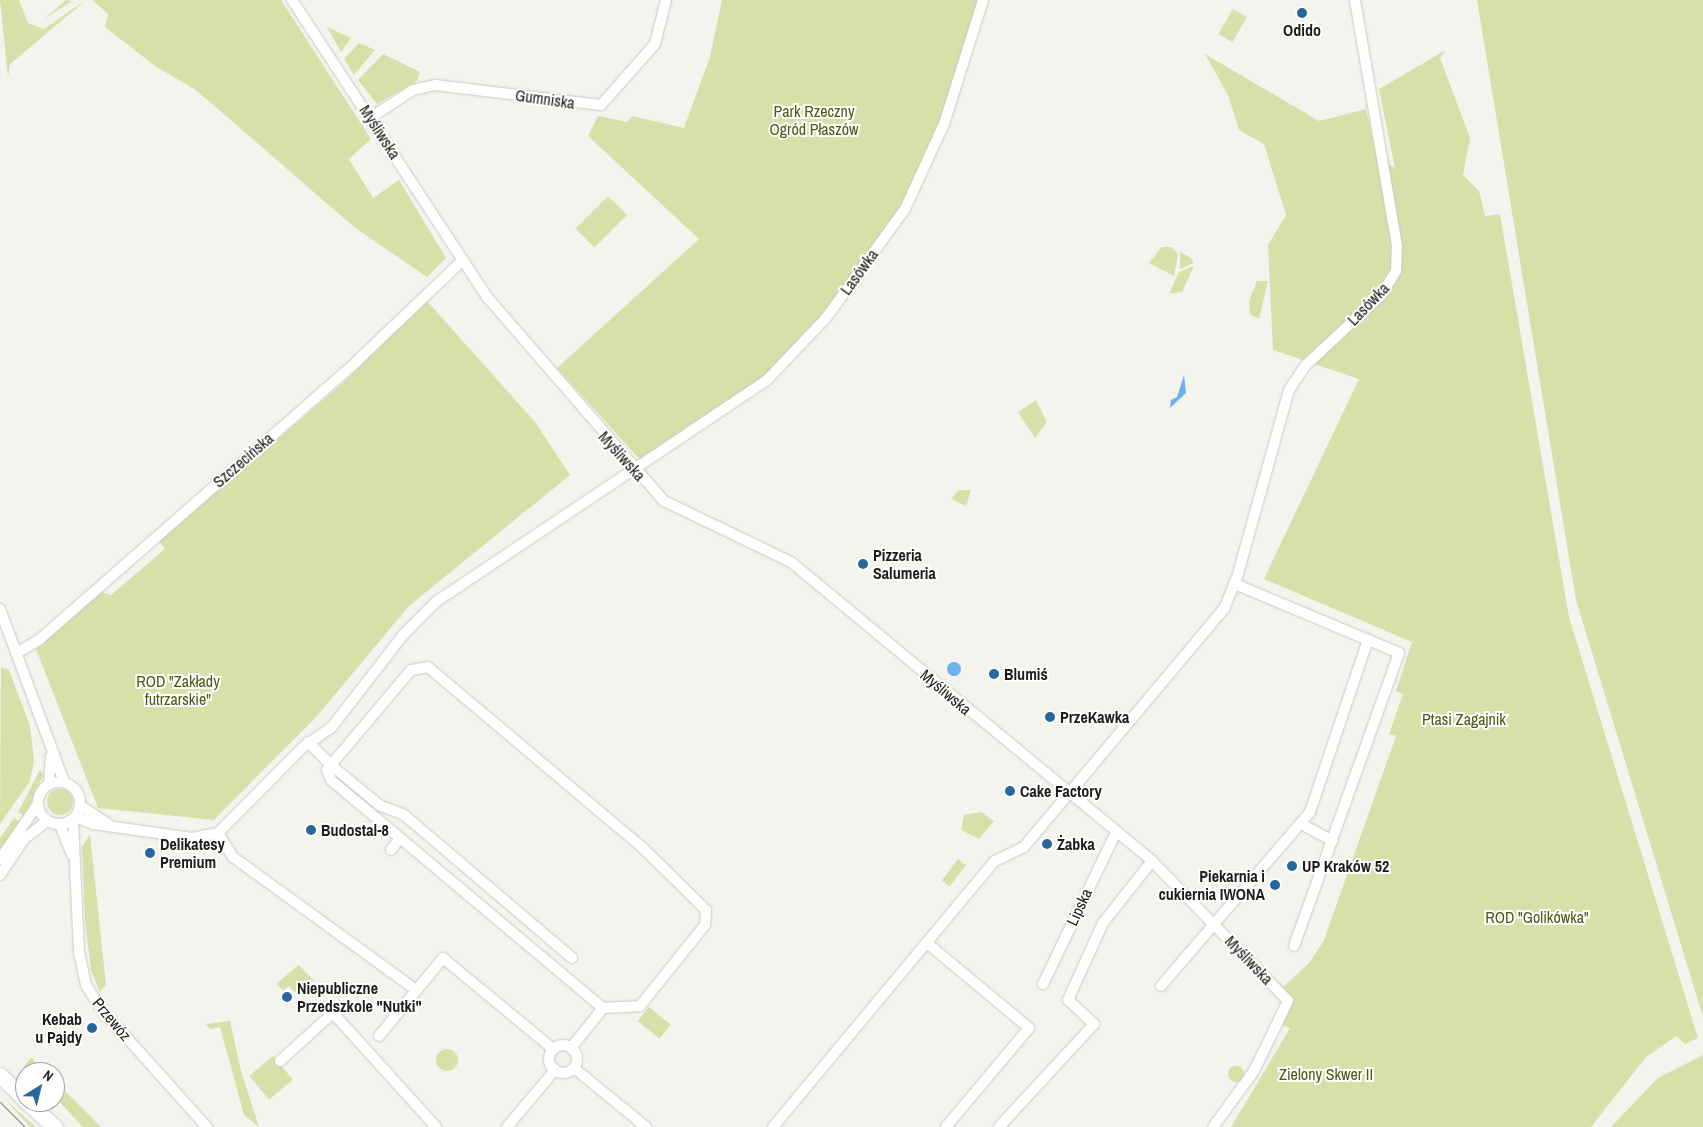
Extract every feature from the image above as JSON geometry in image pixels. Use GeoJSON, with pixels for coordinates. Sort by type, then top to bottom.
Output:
{"type":"FeatureCollection","features":[{"type":"Feature","properties":{"kind":"main road"},"geometry":{"type":"LineString","coordinates":[[0,1076],[15,1090]]}},
{"type":"Feature","properties":{"kind":"main road"},"geometry":{"type":"LineString","coordinates":[[38,1112],[55,1127]]}},
{"type":"Feature","properties":{"kind":"street","name":"Myśliwska"},"geometry":{"type":"LineString","coordinates":[[292,0],[504,320],[634,468],[670,506],[761,544],[791,562],[1068,794],[1152,860],[1288,1001],[1254,1070],[1213,1127]]}},
{"type":"Feature","properties":{"kind":"street","name":"Gumniska"},"geometry":{"type":"LineString","coordinates":[[370,118],[413,90],[434,85],[601,105],[655,44],[666,0]]}},
{"type":"Feature","properties":{"kind":"street","name":"Lasówka"},"geometry":{"type":"LineString","coordinates":[[218,833],[308,742],[331,728],[404,634],[437,601],[634,468],[736,405],[766,381],[826,318],[905,209],[928,162],[983,0]]}},
{"type":"Feature","properties":{"kind":"street","name":"Lasówka"},"geometry":{"type":"LineString","coordinates":[[1235,584],[1289,390],[1306,365],[1382,295],[1396,271],[1397,246],[1354,0]]}},
{"type":"Feature","properties":{"kind":"street","name":"Szczecińska"},"geometry":{"type":"LineString","coordinates":[[17,653],[46,634],[357,361],[429,290],[463,260]]}},
{"type":"Feature","properties":{"kind":"street"},"geometry":{"type":"LineString","coordinates":[[773,1127],[995,861],[1024,847],[1206,635],[1235,584],[1399,653],[1294,946]]}},
{"type":"Feature","properties":{"kind":"street"},"geometry":{"type":"LineString","coordinates":[[0,609],[64,782]]}},
{"type":"Feature","properties":{"kind":"street"},"geometry":{"type":"LineString","coordinates":[[1161,986],[1216,926],[1310,812],[1368,640]]}},
{"type":"Feature","properties":{"kind":"street"},"geometry":{"type":"LineString","coordinates":[[428,667],[644,848],[706,910],[708,917],[640,1006],[603,1008],[331,780],[327,770],[331,765],[411,670],[428,667]]}},
{"type":"Feature","properties":{"kind":"street"},"geometry":{"type":"LineString","coordinates":[[308,742],[331,765],[379,805],[403,814],[572,958]]}},
{"type":"Feature","properties":{"kind":"street"},"geometry":{"type":"LineString","coordinates":[[0,859],[38,804],[49,784],[51,750]]}},
{"type":"Feature","properties":{"kind":"street"},"geometry":{"type":"LineString","coordinates":[[49,784],[64,782],[75,788],[81,806],[112,827]]}},
{"type":"Feature","properties":{"kind":"street"},"geometry":{"type":"LineString","coordinates":[[38,804],[47,821],[60,824],[74,818],[112,827],[192,838],[218,833],[233,857],[416,990]]}},
{"type":"Feature","properties":{"kind":"street"},"geometry":{"type":"LineString","coordinates":[[74,818],[81,806]]}},
{"type":"Feature","properties":{"kind":"street","name":"Przewóz"},"geometry":{"type":"LineString","coordinates":[[74,818],[72,856],[80,964],[92,997],[207,1127]]}},
{"type":"Feature","properties":{"kind":"street"},"geometry":{"type":"LineString","coordinates":[[0,875],[24,839],[47,821]]}},
{"type":"Feature","properties":{"kind":"street","name":"Przewóz"},"geometry":{"type":"LineString","coordinates":[[60,824],[72,856]]}},
{"type":"Feature","properties":{"kind":"street"},"geometry":{"type":"LineString","coordinates":[[1301,824],[1333,841]]}},
{"type":"Feature","properties":{"kind":"street","name":"Lipska"},"geometry":{"type":"LineString","coordinates":[[1043,984],[1116,832]]}},
{"type":"Feature","properties":{"kind":"street"},"geometry":{"type":"LineString","coordinates":[[391,850],[400,838]]}},
{"type":"Feature","properties":{"kind":"street"},"geometry":{"type":"LineString","coordinates":[[999,1127],[1094,1024],[1068,1000],[1103,923],[1152,860]]}},
{"type":"Feature","properties":{"kind":"street"},"geometry":{"type":"LineString","coordinates":[[262,879],[274,878]]}},
{"type":"Feature","properties":{"kind":"street"},"geometry":{"type":"LineString","coordinates":[[512,932],[524,918]]}},
{"type":"Feature","properties":{"kind":"street"},"geometry":{"type":"LineString","coordinates":[[927,943],[1029,1028],[946,1127]]}},
{"type":"Feature","properties":{"kind":"street"},"geometry":{"type":"LineString","coordinates":[[379,1036],[443,958],[553,1049],[571,1048],[603,1008]]}},
{"type":"Feature","properties":{"kind":"street"},"geometry":{"type":"LineString","coordinates":[[280,1061],[333,1012],[436,1127]]}},
{"type":"Feature","properties":{"kind":"street"},"geometry":{"type":"LineString","coordinates":[[571,1048],[577,1057],[574,1068]]}},
{"type":"Feature","properties":{"kind":"street"},"geometry":{"type":"LineString","coordinates":[[553,1049],[549,1060],[554,1070],[563,1073],[574,1068]]}},
{"type":"Feature","properties":{"kind":"street"},"geometry":{"type":"LineString","coordinates":[[574,1068],[646,1127]]}},
{"type":"Feature","properties":{"kind":"street"},"geometry":{"type":"LineString","coordinates":[[506,1127],[554,1070]]}},
{"type":"Feature","properties":{"kind":"green space"},"geometry":{"type":"Polygon","coordinates":[[[0,0],[19,0],[28,23],[44,29],[86,0],[10,64],[8,77],[0,0]]]}},
{"type":"Feature","properties":{"kind":"green space"},"geometry":{"type":"Polygon","coordinates":[[[66,0],[72,1],[44,19],[66,0]]]}},
{"type":"Feature","properties":{"kind":"green space"},"geometry":{"type":"Polygon","coordinates":[[[92,0],[281,0],[371,139],[349,159],[373,198],[399,180],[446,258],[427,277],[354,227],[196,90],[155,66],[105,27],[108,14],[92,0]]]}},
{"type":"Feature","properties":{"kind":"green space","name":"Park Rzeczny Ogród Płaszów"},"geometry":{"type":"Polygon","coordinates":[[[722,0],[980,0],[944,123],[904,208],[826,317],[754,388],[642,462],[557,368],[699,239],[588,136],[598,116],[627,122],[632,116],[684,128],[710,57],[722,0]]]}},
{"type":"Feature","properties":{"kind":"green space"},"geometry":{"type":"Polygon","coordinates":[[[1477,0],[1703,0],[1703,1017],[1576,600],[1477,0]]]}},
{"type":"Feature","properties":{"kind":"green space"},"geometry":{"type":"Polygon","coordinates":[[[1233,9],[1247,17],[1232,42],[1218,34],[1233,9]]]}},
{"type":"Feature","properties":{"kind":"green space"},"geometry":{"type":"Polygon","coordinates":[[[327,27],[351,38],[341,52],[327,27]]]}},
{"type":"Feature","properties":{"kind":"green space"},"geometry":{"type":"Polygon","coordinates":[[[359,43],[375,50],[354,75],[344,59],[359,43]]]}},
{"type":"Feature","properties":{"kind":"green space"},"geometry":{"type":"Polygon","coordinates":[[[1446,50],[1440,58],[1470,138],[1463,175],[1479,191],[1485,216],[1500,214],[1569,617],[1698,1038],[1685,1044],[1676,1036],[1646,1057],[1591,1127],[1231,1127],[1290,1028],[1282,1025],[1294,999],[1283,987],[1310,962],[1324,940],[1396,736],[1389,734],[1403,694],[1396,691],[1412,642],[1264,579],[1359,379],[1273,350],[1268,245],[1286,215],[1264,144],[1239,130],[1228,95],[1205,54],[1319,121],[1366,109],[1377,158],[1395,168],[1379,89],[1446,50]]]}},
{"type":"Feature","properties":{"kind":"green space"},"geometry":{"type":"Polygon","coordinates":[[[383,54],[420,72],[417,81],[377,104],[358,80],[383,54]]]}},
{"type":"Feature","properties":{"kind":"green space"},"geometry":{"type":"Polygon","coordinates":[[[608,196],[627,215],[595,248],[575,229],[608,196]]]}},
{"type":"Feature","properties":{"kind":"green space"},"geometry":{"type":"Polygon","coordinates":[[[1162,247],[1171,247],[1178,254],[1174,276],[1149,263],[1162,247]]]}},
{"type":"Feature","properties":{"kind":"green space"},"geometry":{"type":"Polygon","coordinates":[[[1180,252],[1191,258],[1194,263],[1180,269],[1180,252]]]}},
{"type":"Feature","properties":{"kind":"green space"},"geometry":{"type":"Polygon","coordinates":[[[1194,266],[1182,292],[1169,294],[1179,272],[1194,266]]]}},
{"type":"Feature","properties":{"kind":"green space"},"geometry":{"type":"Polygon","coordinates":[[[1257,281],[1268,281],[1259,319],[1250,314],[1249,301],[1257,281]]]}},
{"type":"Feature","properties":{"kind":"green space","name":"ROD \"Zakłady futrzarskie\""},"geometry":{"type":"Polygon","coordinates":[[[427,301],[535,422],[570,475],[409,606],[317,716],[214,820],[98,808],[36,649],[102,592],[111,595],[165,549],[159,541],[342,384],[427,301]]]}},
{"type":"Feature","properties":{"kind":"green space"},"geometry":{"type":"Polygon","coordinates":[[[1036,400],[1047,422],[1035,438],[1018,412],[1036,400]]]}},
{"type":"Feature","properties":{"kind":"green space"},"geometry":{"type":"Polygon","coordinates":[[[959,490],[971,490],[966,506],[951,499],[959,490]]]}},
{"type":"Feature","properties":{"kind":"green space"},"geometry":{"type":"Polygon","coordinates":[[[1,667],[9,670],[30,726],[34,761],[30,781],[0,824],[1,667]]]}},
{"type":"Feature","properties":{"kind":"green space"},"geometry":{"type":"Polygon","coordinates":[[[40,770],[43,775],[25,816],[18,812],[40,770]]]}},
{"type":"Feature","properties":{"kind":"green space"},"geometry":{"type":"Polygon","coordinates":[[[60,789],[69,793],[73,802],[69,811],[60,815],[51,811],[47,802],[51,793],[60,789]]]}},
{"type":"Feature","properties":{"kind":"green space"},"geometry":{"type":"Polygon","coordinates":[[[981,812],[994,821],[979,839],[961,830],[964,815],[981,812]]]}},
{"type":"Feature","properties":{"kind":"green space"},"geometry":{"type":"Polygon","coordinates":[[[14,818],[20,822],[0,852],[0,838],[14,818]]]}},
{"type":"Feature","properties":{"kind":"green space"},"geometry":{"type":"Polygon","coordinates":[[[90,835],[106,985],[100,992],[91,970],[85,920],[82,846],[90,835]]]}},
{"type":"Feature","properties":{"kind":"green space"},"geometry":{"type":"Polygon","coordinates":[[[958,859],[966,865],[950,887],[942,881],[958,859]]]}},
{"type":"Feature","properties":{"kind":"green space"},"geometry":{"type":"Polygon","coordinates":[[[299,965],[314,981],[294,992],[289,986],[283,991],[276,984],[299,965]]]}},
{"type":"Feature","properties":{"kind":"green space"},"geometry":{"type":"Polygon","coordinates":[[[649,1007],[671,1025],[659,1039],[638,1021],[649,1007]]]}},
{"type":"Feature","properties":{"kind":"green space"},"geometry":{"type":"Polygon","coordinates":[[[230,1021],[241,1071],[259,1127],[244,1115],[220,1027],[210,1029],[206,1024],[230,1021]]]}},
{"type":"Feature","properties":{"kind":"green space"},"geometry":{"type":"Polygon","coordinates":[[[447,1049],[455,1052],[458,1060],[455,1068],[447,1071],[439,1068],[436,1060],[439,1052],[447,1049]]]}},
{"type":"Feature","properties":{"kind":"green space"},"geometry":{"type":"Polygon","coordinates":[[[1703,1055],[1703,1127],[1611,1127],[1658,1078],[1703,1055]]]}},
{"type":"Feature","properties":{"kind":"green space"},"geometry":{"type":"Polygon","coordinates":[[[273,1056],[293,1080],[269,1100],[249,1076],[273,1056]]]}},
{"type":"Feature","properties":{"kind":"green space"},"geometry":{"type":"Polygon","coordinates":[[[32,1057],[35,1062],[28,1062],[32,1057]]]}},
{"type":"Feature","properties":{"kind":"green space"},"geometry":{"type":"Polygon","coordinates":[[[1233,1066],[1239,1066],[1244,1071],[1242,1080],[1233,1082],[1228,1077],[1228,1071],[1233,1066]]]}},
{"type":"Feature","properties":{"kind":"green space"},"geometry":{"type":"Polygon","coordinates":[[[65,1091],[101,1127],[83,1127],[65,1108],[65,1091]]]}},
{"type":"Feature","properties":{"kind":"green space"},"geometry":{"type":"Polygon","coordinates":[[[16,1112],[19,1112],[36,1127],[30,1127],[16,1112]]]}},
{"type":"Feature","properties":{"kind":"water"},"geometry":{"type":"Polygon","coordinates":[[[1184,375],[1186,393],[1170,408],[1171,400],[1177,397],[1184,375]]]}},
{"type":"Feature","properties":{"kind":"water"},"geometry":{"type":"Polygon","coordinates":[[[954,662],[959,664],[961,669],[959,674],[954,676],[949,674],[947,669],[949,664],[954,662]]]}},
{"type":"Feature","properties":{"kind":"tram line"},"geometry":{"type":"LineString","coordinates":[[0,1102],[25,1127]]}},
{"type":"Feature","properties":{"kind":"place","name":"Odido"},"geometry":{"type":"Point","coordinates":[1302,13]}},
{"type":"Feature","properties":{"kind":"place","name":"Pizzeria Salumeria"},"geometry":{"type":"Point","coordinates":[863,564]}},
{"type":"Feature","properties":{"kind":"place","name":"Blumiś"},"geometry":{"type":"Point","coordinates":[994,674]}},
{"type":"Feature","properties":{"kind":"place","name":"PrzeKawka"},"geometry":{"type":"Point","coordinates":[1050,717]}},
{"type":"Feature","properties":{"kind":"place","name":"Cake Factory"},"geometry":{"type":"Point","coordinates":[1010,791]}},
{"type":"Feature","properties":{"kind":"place","name":"Budostal-8"},"geometry":{"type":"Point","coordinates":[311,830]}},
{"type":"Feature","properties":{"kind":"place","name":"Żabka"},"geometry":{"type":"Point","coordinates":[1047,844]}},
{"type":"Feature","properties":{"kind":"place","name":"Delikatesy Premium"},"geometry":{"type":"Point","coordinates":[150,853]}},
{"type":"Feature","properties":{"kind":"place","name":"UP Kraków 52"},"geometry":{"type":"Point","coordinates":[1292,866]}},
{"type":"Feature","properties":{"kind":"place","name":"Piekarnia i cukiernia IWONA"},"geometry":{"type":"Point","coordinates":[1275,885]}},
{"type":"Feature","properties":{"kind":"place","name":"Niepubliczne Przedszkole \"Nutki\""},"geometry":{"type":"Point","coordinates":[287,997]}},
{"type":"Feature","properties":{"kind":"place","name":"Kebab u Pajdy"},"geometry":{"type":"Point","coordinates":[92,1028]}},
{"type":"Feature","properties":{"kind":"park label","name":"Ptasi Zagajnik"},"geometry":{"type":"Point","coordinates":[1464,719]}},
{"type":"Feature","properties":{"kind":"park label","name":"ROD \"Golikówka\""},"geometry":{"type":"Point","coordinates":[1537,917]}},
{"type":"Feature","properties":{"kind":"park label","name":"Zielony Skwer II"},"geometry":{"type":"Point","coordinates":[1326,1074]}}]}
